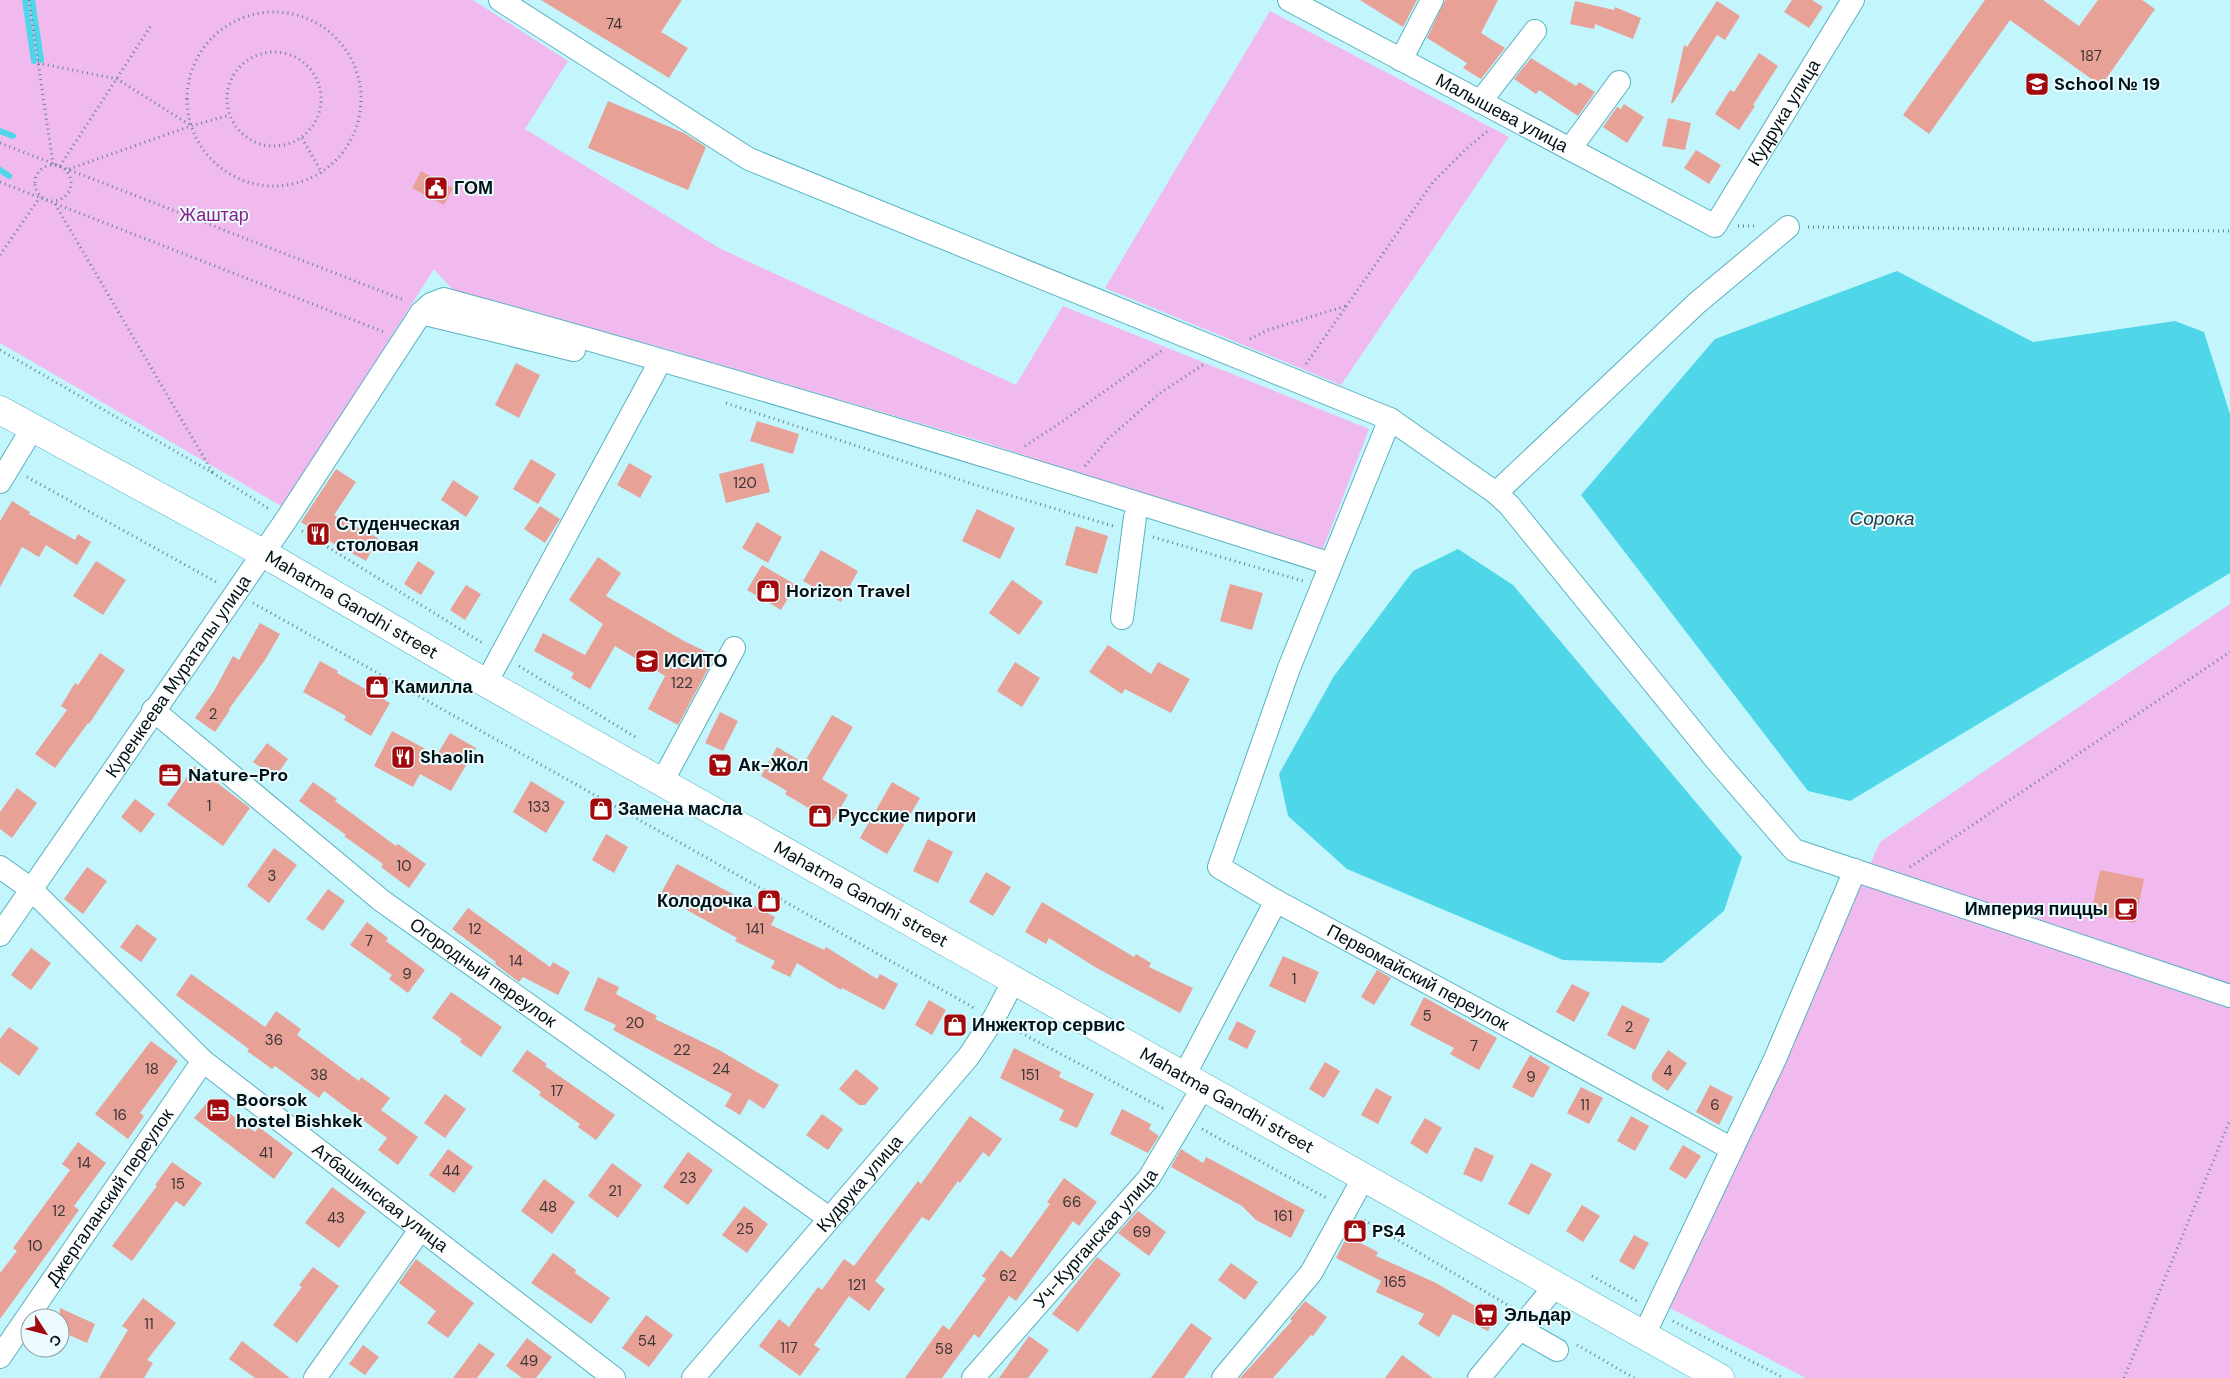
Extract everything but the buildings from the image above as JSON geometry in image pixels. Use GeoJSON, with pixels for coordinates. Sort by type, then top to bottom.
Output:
{"type":"FeatureCollection","features":[{"type":"Feature","properties":{"kind":"main road","name":"Mahatma Gandhi street"},"geometry":{"type":"LineString","coordinates":[[0,410],[262,553],[486,683],[1720,1378]]}},
{"type":"Feature","properties":{"kind":"street"},"geometry":{"type":"LineString","coordinates":[[500,0],[749,159],[1390,419],[1496,493],[1509,505],[1716,760],[1794,850],[2230,996]]}},
{"type":"Feature","properties":{"kind":"street","name":"Малышева улица"},"geometry":{"type":"LineString","coordinates":[[1288,0],[1318,7],[1401,60],[1715,226]]}},
{"type":"Feature","properties":{"kind":"street"},"geometry":{"type":"LineString","coordinates":[[1401,60],[1432,0]]}},
{"type":"Feature","properties":{"kind":"street","name":"Кудрука улица"},"geometry":{"type":"LineString","coordinates":[[1715,226],[1853,0]]}},
{"type":"Feature","properties":{"kind":"street"},"geometry":{"type":"LineString","coordinates":[[1480,102],[1535,31]]}},
{"type":"Feature","properties":{"kind":"street"},"geometry":{"type":"LineString","coordinates":[[1570,149],[1619,82]]}},
{"type":"Feature","properties":{"kind":"street"},"geometry":{"type":"LineString","coordinates":[[1496,493],[1697,303],[1788,227]]}},
{"type":"Feature","properties":{"kind":"street","name":"Куренкеева Мураталы улица"},"geometry":{"type":"LineString","coordinates":[[0,935],[262,553],[413,306],[444,300],[660,358],[1001,461]]}},
{"type":"Feature","properties":{"kind":"street"},"geometry":{"type":"LineString","coordinates":[[413,306],[655,370],[1134,524],[1327,576]]}},
{"type":"Feature","properties":{"kind":"street"},"geometry":{"type":"LineString","coordinates":[[486,683],[655,370]]}},
{"type":"Feature","properties":{"kind":"street"},"geometry":{"type":"LineString","coordinates":[[1327,576],[1390,419]]}},
{"type":"Feature","properties":{"kind":"street"},"geometry":{"type":"LineString","coordinates":[[4,475],[32,429]]}},
{"type":"Feature","properties":{"kind":"street"},"geometry":{"type":"LineString","coordinates":[[1001,461],[1071,482],[1327,576]]}},
{"type":"Feature","properties":{"kind":"street"},"geometry":{"type":"LineString","coordinates":[[1122,618],[1134,524]]}},
{"type":"Feature","properties":{"kind":"street","name":"Первомайский переулок"},"geometry":{"type":"LineString","coordinates":[[1327,576],[1289,668],[1219,867],[1276,901],[1510,1026],[1732,1149]]}},
{"type":"Feature","properties":{"kind":"street"},"geometry":{"type":"LineString","coordinates":[[662,782],[734,648]]}},
{"type":"Feature","properties":{"kind":"street","name":"Огородный переулок"},"geometry":{"type":"LineString","coordinates":[[153,710],[382,901],[829,1218]]}},
{"type":"Feature","properties":{"kind":"street","name":"Атбашинская улица"},"geometry":{"type":"LineString","coordinates":[[0,867],[31,889],[203,1061],[614,1378]]}},
{"type":"Feature","properties":{"kind":"street"},"geometry":{"type":"LineString","coordinates":[[1644,1335],[1775,1059],[1855,870]]}},
{"type":"Feature","properties":{"kind":"street"},"geometry":{"type":"LineString","coordinates":[[1194,1082],[1276,901]]}},
{"type":"Feature","properties":{"kind":"street","name":"Кудрука улица"},"geometry":{"type":"LineString","coordinates":[[692,1378],[969,1056],[994,1018],[1014,980]]}},
{"type":"Feature","properties":{"kind":"street","name":"Джергаланский переулок"},"geometry":{"type":"LineString","coordinates":[[0,1357],[203,1061]]}},
{"type":"Feature","properties":{"kind":"street","name":"Уч-Курганская улица"},"geometry":{"type":"LineString","coordinates":[[973,1378],[1149,1178],[1185,1120],[1194,1082]]}},
{"type":"Feature","properties":{"kind":"street"},"geometry":{"type":"LineString","coordinates":[[1223,1378],[1311,1273],[1364,1177]]}},
{"type":"Feature","properties":{"kind":"street"},"geometry":{"type":"LineString","coordinates":[[315,1378],[420,1230]]}},
{"type":"Feature","properties":{"kind":"street"},"geometry":{"type":"LineString","coordinates":[[1479,1378],[1556,1285]]}},
{"type":"Feature","properties":{"kind":"street"},"geometry":{"type":"LineString","coordinates":[[1524,1323],[1563,1346]]}},
{"type":"Feature","properties":{"kind":"path"},"geometry":{"type":"LineString","coordinates":[[28,0],[53,164]]}},
{"type":"Feature","properties":{"kind":"path"},"geometry":{"type":"LineString","coordinates":[[288,13],[304,17],[318,24],[343,45],[354,66],[361,89],[359,121],[353,136],[340,157],[322,173],[308,180],[284,186],[260,186],[244,182],[217,166],[205,154],[191,126],[187,102],[189,78],[203,48],[214,36],[240,19],[256,14],[288,13]]}},
{"type":"Feature","properties":{"kind":"path"},"geometry":{"type":"LineString","coordinates":[[60,166],[152,24]]}},
{"type":"Feature","properties":{"kind":"path"},"geometry":{"type":"LineString","coordinates":[[270,51],[282,52],[305,62],[313,71],[320,88],[321,107],[318,119],[302,138],[279,146],[266,146],[244,136],[235,126],[227,103],[227,91],[231,79],[238,68],[258,54],[270,51]]}},
{"type":"Feature","properties":{"kind":"path"},"geometry":{"type":"LineString","coordinates":[[38,63],[117,79],[191,126]]}},
{"type":"Feature","properties":{"kind":"path"},"geometry":{"type":"LineString","coordinates":[[1294,381],[1433,182],[1466,149],[1506,115]]}},
{"type":"Feature","properties":{"kind":"path"},"geometry":{"type":"LineString","coordinates":[[67,170],[191,126],[230,116]]}},
{"type":"Feature","properties":{"kind":"path"},"geometry":{"type":"LineString","coordinates":[[302,138],[322,173]]}},
{"type":"Feature","properties":{"kind":"path"},"geometry":{"type":"LineString","coordinates":[[0,143],[413,306]]}},
{"type":"Feature","properties":{"kind":"path"},"geometry":{"type":"LineString","coordinates":[[40,197],[35,183],[36,176],[46,166],[53,164]]}},
{"type":"Feature","properties":{"kind":"path"},"geometry":{"type":"LineString","coordinates":[[54,202],[66,196],[70,190],[70,176],[67,170]]}},
{"type":"Feature","properties":{"kind":"path"},"geometry":{"type":"LineString","coordinates":[[0,182],[384,332]]}},
{"type":"Feature","properties":{"kind":"path"},"geometry":{"type":"LineString","coordinates":[[0,255],[40,197]]}},
{"type":"Feature","properties":{"kind":"path"},"geometry":{"type":"LineString","coordinates":[[54,202],[213,473]]}},
{"type":"Feature","properties":{"kind":"path"},"geometry":{"type":"LineString","coordinates":[[1715,226],[2230,231]]}},
{"type":"Feature","properties":{"kind":"path"},"geometry":{"type":"LineString","coordinates":[[1071,482],[1108,439],[1160,393],[1222,352],[1268,330],[1346,306]]}},
{"type":"Feature","properties":{"kind":"path"},"geometry":{"type":"LineString","coordinates":[[1001,461],[1060,423],[1182,336]]}},
{"type":"Feature","properties":{"kind":"path"},"geometry":{"type":"LineString","coordinates":[[0,350],[213,473],[274,512]]}},
{"type":"Feature","properties":{"kind":"path"},"geometry":{"type":"LineString","coordinates":[[725,403],[972,484],[1134,524],[1327,576]]}},
{"type":"Feature","properties":{"kind":"path"},"geometry":{"type":"LineString","coordinates":[[4,475],[223,586]]}},
{"type":"Feature","properties":{"kind":"path"},"geometry":{"type":"LineString","coordinates":[[296,526],[641,741]]}},
{"type":"Feature","properties":{"kind":"path"},"geometry":{"type":"LineString","coordinates":[[246,599],[994,1018],[1346,1209],[1524,1323]]}},
{"type":"Feature","properties":{"kind":"path"},"geometry":{"type":"LineString","coordinates":[[1889,881],[2230,652]]}},
{"type":"Feature","properties":{"kind":"path"},"geometry":{"type":"LineString","coordinates":[[2124,1378],[2230,1120]]}},
{"type":"Feature","properties":{"kind":"path"},"geometry":{"type":"LineString","coordinates":[[1586,1273],[1784,1378]]}},
{"type":"Feature","properties":{"kind":"path"},"geometry":{"type":"LineString","coordinates":[[1563,1346],[1634,1378]]}},
{"type":"Feature","properties":{"kind":"green space","name":"Жаштар"},"geometry":{"type":"Polygon","coordinates":[[[0,0],[473,0],[568,61],[525,129],[719,248],[1016,385],[1063,306],[1369,429],[1321,554],[984,442],[660,347],[455,292],[434,269],[283,507],[0,343],[0,0]]]}},
{"type":"Feature","properties":{"kind":"green space"},"geometry":{"type":"Polygon","coordinates":[[[1270,11],[1509,137],[1341,385],[1105,288],[1270,11]]]}},
{"type":"Feature","properties":{"kind":"green space"},"geometry":{"type":"Polygon","coordinates":[[[2230,604],[2230,1378],[1806,1378],[1670,1308],[1880,842],[2230,604]]]}},
{"type":"Feature","properties":{"kind":"water","name":"Сорока"},"geometry":{"type":"Polygon","coordinates":[[[1897,271],[2033,342],[2175,321],[2204,332],[2230,414],[2230,573],[1850,801],[1808,791],[1581,495],[1715,339],[1897,271]]]}},
{"type":"Feature","properties":{"kind":"water"},"geometry":{"type":"Polygon","coordinates":[[[1458,549],[1513,585],[1742,857],[1724,911],[1662,963],[1563,960],[1347,869],[1288,816],[1279,774],[1334,676],[1413,571],[1458,549]]]}},
{"type":"Feature","properties":{"kind":"waterway"},"geometry":{"type":"LineString","coordinates":[[25,0],[34,61]]}},
{"type":"Feature","properties":{"kind":"waterway"},"geometry":{"type":"LineString","coordinates":[[32,0],[41,60]]}},
{"type":"Feature","properties":{"kind":"waterway"},"geometry":{"type":"LineString","coordinates":[[0,131],[13,136]]}},
{"type":"Feature","properties":{"kind":"waterway"},"geometry":{"type":"LineString","coordinates":[[0,170],[9,176]]}},
{"type":"Feature","properties":{"kind":"place","name":"School № 19"},"geometry":{"type":"Point","coordinates":[2037,84]}},
{"type":"Feature","properties":{"kind":"place","name":"ГОМ"},"geometry":{"type":"Point","coordinates":[436,188]}},
{"type":"Feature","properties":{"kind":"place","name":"Студенческая столовая"},"geometry":{"type":"Point","coordinates":[318,534]}},
{"type":"Feature","properties":{"kind":"place","name":"Horizon Travel"},"geometry":{"type":"Point","coordinates":[768,591]}},
{"type":"Feature","properties":{"kind":"place","name":"ИСИТО"},"geometry":{"type":"Point","coordinates":[647,661]}},
{"type":"Feature","properties":{"kind":"place","name":"Камилла"},"geometry":{"type":"Point","coordinates":[377,687]}},
{"type":"Feature","properties":{"kind":"place","name":"Shaolin"},"geometry":{"type":"Point","coordinates":[403,757]}},
{"type":"Feature","properties":{"kind":"place","name":"Ак-Жол"},"geometry":{"type":"Point","coordinates":[720,765]}},
{"type":"Feature","properties":{"kind":"place","name":"Nature-Pro"},"geometry":{"type":"Point","coordinates":[170,775]}},
{"type":"Feature","properties":{"kind":"place","name":"Замена масла"},"geometry":{"type":"Point","coordinates":[601,809]}},
{"type":"Feature","properties":{"kind":"place","name":"Русские пироги"},"geometry":{"type":"Point","coordinates":[820,816]}},
{"type":"Feature","properties":{"kind":"place","name":"Колодочка"},"geometry":{"type":"Point","coordinates":[769,901]}},
{"type":"Feature","properties":{"kind":"place","name":"Империя пиццы"},"geometry":{"type":"Point","coordinates":[2126,909]}},
{"type":"Feature","properties":{"kind":"place","name":"Инжектор сервис"},"geometry":{"type":"Point","coordinates":[955,1025]}},
{"type":"Feature","properties":{"kind":"place","name":"Boorsok hostel Bishkek"},"geometry":{"type":"Point","coordinates":[218,1110]}},
{"type":"Feature","properties":{"kind":"place","name":"PS4"},"geometry":{"type":"Point","coordinates":[1355,1231]}},
{"type":"Feature","properties":{"kind":"place","name":"Эльдар"},"geometry":{"type":"Point","coordinates":[1486,1315]}}]}
